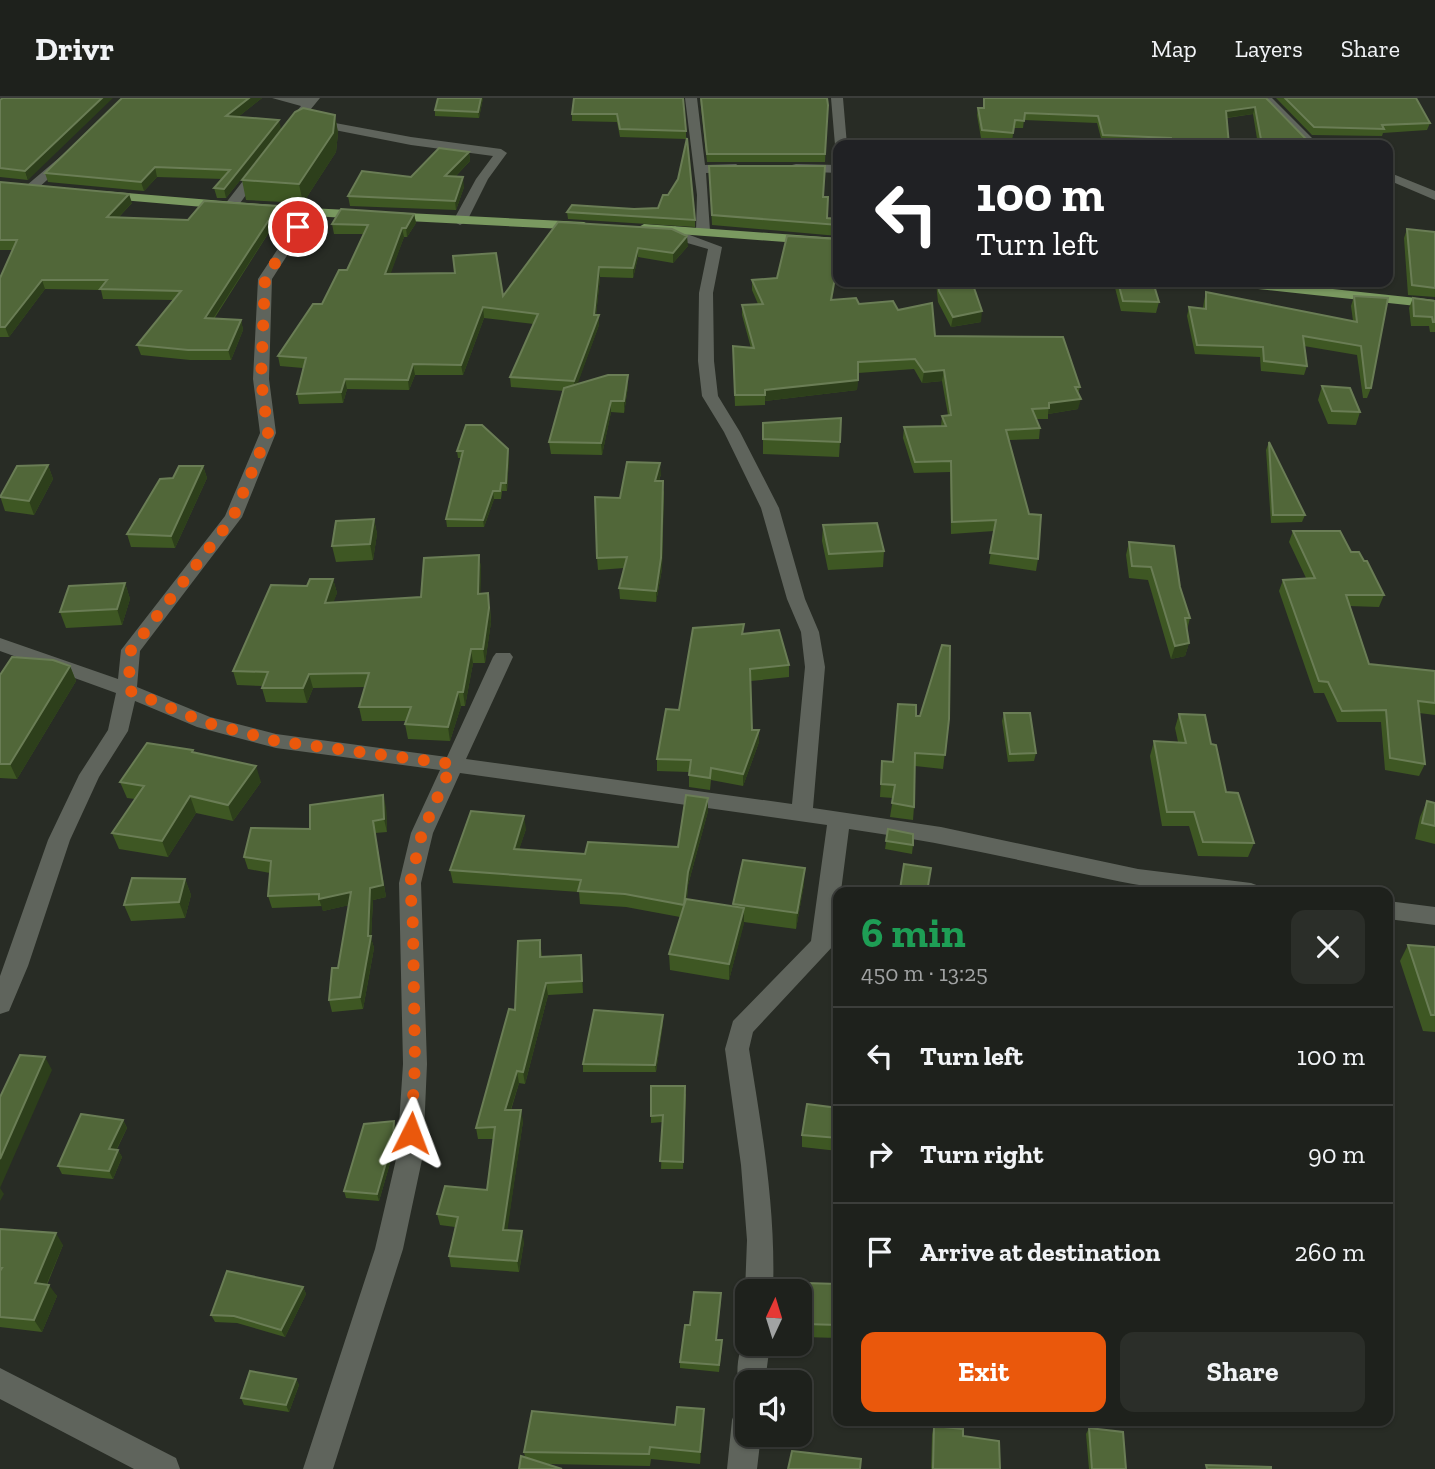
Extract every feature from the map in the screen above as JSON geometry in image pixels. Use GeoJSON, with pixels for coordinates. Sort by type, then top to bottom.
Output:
{"type":"FeatureCollection","features":[{"type":"Feature","properties":{"kind":"highway"},"geometry":{"type":"LineString","coordinates":[[85,194],[309,212],[594,226]]}},
{"type":"Feature","properties":{"kind":"highway"},"geometry":{"type":"LineString","coordinates":[[634,228],[833,242]]}},
{"type":"Feature","properties":{"kind":"highway"},"geometry":{"type":"LineString","coordinates":[[1286,287],[1435,304]]}},
{"type":"Feature","properties":{"kind":"street"},"geometry":{"type":"LineString","coordinates":[[278,98],[312,101]]}},
{"type":"Feature","properties":{"kind":"street"},"geometry":{"type":"LineString","coordinates":[[691,98],[704,195],[703,231]]}},
{"type":"Feature","properties":{"kind":"street"},"geometry":{"type":"LineString","coordinates":[[836,98],[840,140]]}},
{"type":"Feature","properties":{"kind":"street"},"geometry":{"type":"LineString","coordinates":[[1266,98],[1308,140]]}},
{"type":"Feature","properties":{"kind":"street"},"geometry":{"type":"LineString","coordinates":[[282,137],[312,101]]}},
{"type":"Feature","properties":{"kind":"street"},"geometry":{"type":"LineString","coordinates":[[296,120],[411,141],[501,153],[482,179],[460,221]]}},
{"type":"Feature","properties":{"kind":"street"},"geometry":{"type":"LineString","coordinates":[[32,188],[74,149]]}},
{"type":"Feature","properties":{"kind":"street"},"geometry":{"type":"LineString","coordinates":[[230,207],[267,157]]}},
{"type":"Feature","properties":{"kind":"street"},"geometry":{"type":"LineString","coordinates":[[788,167],[833,169]]}},
{"type":"Feature","properties":{"kind":"street"},"geometry":{"type":"LineString","coordinates":[[699,169],[750,168]]}},
{"type":"Feature","properties":{"kind":"street"},"geometry":{"type":"LineString","coordinates":[[1393,178],[1435,196]]}},
{"type":"Feature","properties":{"kind":"street"},"geometry":{"type":"LineString","coordinates":[[0,1004],[16,966],[59,840],[89,775],[118,731],[128,690],[131,650],[233,517],[268,433],[261,379],[265,279],[309,212]]}},
{"type":"Feature","properties":{"kind":"street"},"geometry":{"type":"LineString","coordinates":[[675,230],[682,237],[715,247],[706,293],[706,361],[710,396],[732,432],[770,508],[796,599],[810,632],[815,667],[802,814]]}},
{"type":"Feature","properties":{"kind":"street"},"geometry":{"type":"LineString","coordinates":[[0,644],[128,690],[204,722],[276,741],[839,819],[941,835],[1138,877],[1213,887]]}},
{"type":"Feature","properties":{"kind":"street"},"geometry":{"type":"LineString","coordinates":[[318,1469],[389,1249],[410,1155],[415,1064],[410,883],[422,833],[503,657]]}},
{"type":"Feature","properties":{"kind":"street"},"geometry":{"type":"LineString","coordinates":[[760,1279],[761,1240],[737,1049],[743,1028],[779,987],[822,945],[839,819]]}},
{"type":"Feature","properties":{"kind":"street"},"geometry":{"type":"LineString","coordinates":[[1393,911],[1435,916]]}},
{"type":"Feature","properties":{"kind":"street"},"geometry":{"type":"LineString","coordinates":[[0,1383],[165,1469]]}},
{"type":"Feature","properties":{"kind":"street"},"geometry":{"type":"LineString","coordinates":[[742,1469],[744,1447]]}},
{"type":"Feature","properties":{"kind":"building"},"geometry":{"type":"Polygon","coordinates":[[[102,98],[25,171],[0,168],[0,100],[102,98]]]}},
{"type":"Feature","properties":{"kind":"building"},"geometry":{"type":"Polygon","coordinates":[[[122,98],[249,98],[226,116],[279,120],[224,189],[214,188],[230,170],[155,167],[141,182],[45,173],[122,98]]]}},
{"type":"Feature","properties":{"kind":"building"},"geometry":{"type":"Polygon","coordinates":[[[438,98],[481,98],[478,112],[435,110],[438,98]]]}},
{"type":"Feature","properties":{"kind":"building"},"geometry":{"type":"Polygon","coordinates":[[[574,98],[683,98],[686,131],[620,129],[617,114],[572,114],[574,98]]]}},
{"type":"Feature","properties":{"kind":"building"},"geometry":{"type":"Polygon","coordinates":[[[701,98],[827,98],[825,154],[707,154],[701,98]]]}},
{"type":"Feature","properties":{"kind":"building"},"geometry":{"type":"Polygon","coordinates":[[[984,98],[1266,98],[1306,139],[1320,140],[1261,140],[1255,107],[1226,111],[1229,140],[1171,140],[1103,135],[1098,116],[1025,113],[1024,121],[1015,120],[1013,133],[982,130],[978,108],[984,108],[984,98]]]}},
{"type":"Feature","properties":{"kind":"building"},"geometry":{"type":"Polygon","coordinates":[[[1285,98],[1416,98],[1430,123],[1382,125],[1384,129],[1314,127],[1285,98]]]}},
{"type":"Feature","properties":{"kind":"building"},"geometry":{"type":"Polygon","coordinates":[[[303,108],[335,115],[333,133],[299,184],[242,180],[295,112],[303,108]]]}},
{"type":"Feature","properties":{"kind":"building"},"geometry":{"type":"Polygon","coordinates":[[[687,138],[695,220],[567,212],[572,205],[658,208],[663,195],[668,195],[678,179],[687,138]]]}},
{"type":"Feature","properties":{"kind":"building"},"geometry":{"type":"Polygon","coordinates":[[[439,148],[469,152],[445,176],[463,177],[455,201],[348,196],[362,171],[411,177],[439,148]]]}},
{"type":"Feature","properties":{"kind":"building"},"geometry":{"type":"Polygon","coordinates":[[[709,166],[825,166],[823,197],[828,197],[827,218],[833,219],[833,225],[712,215],[709,166]]]}},
{"type":"Feature","properties":{"kind":"building"},"geometry":{"type":"Polygon","coordinates":[[[0,182],[129,194],[107,217],[188,220],[204,201],[278,206],[205,318],[241,320],[228,350],[188,350],[137,345],[181,291],[100,289],[107,280],[42,280],[5,327],[0,327],[0,278],[17,240],[0,240],[0,182]]]}},
{"type":"Feature","properties":{"kind":"building"},"geometry":{"type":"Polygon","coordinates":[[[283,208],[293,209],[281,227],[283,208]]]}},
{"type":"Feature","properties":{"kind":"building"},"geometry":{"type":"Polygon","coordinates":[[[341,209],[414,214],[406,228],[402,228],[385,274],[455,273],[453,256],[496,253],[503,296],[558,222],[672,229],[687,236],[673,253],[638,248],[633,268],[599,267],[594,315],[599,315],[574,381],[510,377],[538,314],[483,307],[461,365],[413,364],[408,380],[345,379],[341,392],[297,394],[306,358],[278,356],[313,304],[322,304],[339,270],[347,270],[368,225],[332,224],[341,209]]]}},
{"type":"Feature","properties":{"kind":"building"},"geometry":{"type":"Polygon","coordinates":[[[1407,229],[1435,232],[1435,288],[1412,285],[1407,229]]]}},
{"type":"Feature","properties":{"kind":"building"},"geometry":{"type":"Polygon","coordinates":[[[787,236],[833,239],[831,300],[856,298],[859,304],[893,301],[898,310],[932,303],[935,336],[1063,337],[1080,387],[1075,387],[1081,399],[1049,403],[1049,408],[1032,409],[1040,428],[1006,430],[1029,514],[1041,515],[1038,559],[990,553],[996,520],[952,522],[951,461],[915,462],[904,427],[946,426],[942,416],[951,415],[944,370],[924,372],[915,359],[858,362],[858,380],[765,390],[765,395],[735,395],[733,346],[754,348],[742,305],[763,304],[752,280],[777,278],[787,236]]]}},
{"type":"Feature","properties":{"kind":"building"},"geometry":{"type":"Polygon","coordinates":[[[939,287],[974,287],[982,311],[953,317],[939,287]]]}},
{"type":"Feature","properties":{"kind":"building"},"geometry":{"type":"Polygon","coordinates":[[[1119,287],[1154,287],[1159,302],[1123,301],[1119,287]]]}},
{"type":"Feature","properties":{"kind":"building"},"geometry":{"type":"Polygon","coordinates":[[[1206,292],[1357,322],[1354,296],[1388,298],[1371,388],[1366,388],[1361,346],[1303,336],[1307,366],[1264,361],[1263,347],[1197,345],[1189,307],[1206,309],[1206,292]]]}},
{"type":"Feature","properties":{"kind":"building"},"geometry":{"type":"Polygon","coordinates":[[[1413,298],[1435,301],[1435,322],[1432,317],[1414,316],[1413,298]]]}},
{"type":"Feature","properties":{"kind":"building"},"geometry":{"type":"Polygon","coordinates":[[[608,375],[628,375],[624,401],[611,401],[601,443],[549,442],[564,388],[608,375]]]}},
{"type":"Feature","properties":{"kind":"building"},"geometry":{"type":"Polygon","coordinates":[[[1322,386],[1350,388],[1360,412],[1332,411],[1322,386]]]}},
{"type":"Feature","properties":{"kind":"building"},"geometry":{"type":"Polygon","coordinates":[[[841,418],[840,442],[763,439],[763,423],[841,418]]]}},
{"type":"Feature","properties":{"kind":"building"},"geometry":{"type":"Polygon","coordinates":[[[466,425],[482,425],[508,449],[506,483],[501,483],[500,491],[493,491],[483,520],[446,519],[463,451],[457,451],[466,425]]]}},
{"type":"Feature","properties":{"kind":"building"},"geometry":{"type":"Polygon","coordinates":[[[1269,442],[1305,515],[1273,515],[1269,442]]]}},
{"type":"Feature","properties":{"kind":"building"},"geometry":{"type":"Polygon","coordinates":[[[627,462],[660,463],[655,481],[663,481],[661,558],[656,591],[619,588],[627,557],[597,558],[595,497],[620,498],[627,462]]]}},
{"type":"Feature","properties":{"kind":"building"},"geometry":{"type":"Polygon","coordinates":[[[48,465],[29,501],[0,497],[17,466],[48,465]]]}},
{"type":"Feature","properties":{"kind":"building"},"geometry":{"type":"Polygon","coordinates":[[[179,466],[203,466],[171,536],[127,534],[160,479],[173,478],[179,466]]]}},
{"type":"Feature","properties":{"kind":"building"},"geometry":{"type":"Polygon","coordinates":[[[374,519],[370,544],[332,546],[336,521],[374,519]]]}},
{"type":"Feature","properties":{"kind":"building"},"geometry":{"type":"Polygon","coordinates":[[[877,523],[884,551],[829,554],[823,525],[877,523]]]}},
{"type":"Feature","properties":{"kind":"building"},"geometry":{"type":"Polygon","coordinates":[[[1293,531],[1340,531],[1351,552],[1359,552],[1364,561],[1367,561],[1384,595],[1346,595],[1369,664],[1435,671],[1435,703],[1418,701],[1425,764],[1390,758],[1386,710],[1342,711],[1328,682],[1319,681],[1283,580],[1315,578],[1293,531]]]}},
{"type":"Feature","properties":{"kind":"building"},"geometry":{"type":"Polygon","coordinates":[[[1129,542],[1174,546],[1180,587],[1190,618],[1185,618],[1189,643],[1175,646],[1151,567],[1132,566],[1129,542]]]}},
{"type":"Feature","properties":{"kind":"building"},"geometry":{"type":"Polygon","coordinates":[[[479,555],[478,594],[488,593],[489,608],[483,649],[471,649],[463,692],[458,692],[448,727],[405,724],[411,707],[359,707],[369,673],[309,674],[303,688],[262,688],[268,672],[233,671],[271,585],[307,586],[310,579],[333,579],[325,603],[421,597],[424,558],[479,555]]]}},
{"type":"Feature","properties":{"kind":"building"},"geometry":{"type":"Polygon","coordinates":[[[125,583],[117,609],[60,612],[69,586],[125,583]]]}},
{"type":"Feature","properties":{"kind":"building"},"geometry":{"type":"Polygon","coordinates":[[[744,624],[742,634],[779,630],[789,665],[750,669],[752,730],[759,730],[743,774],[711,768],[710,778],[689,775],[691,760],[657,759],[666,709],[679,710],[693,628],[744,624]]]}},
{"type":"Feature","properties":{"kind":"building"},"geometry":{"type":"Polygon","coordinates":[[[942,645],[950,646],[949,719],[945,755],[915,753],[914,807],[892,803],[895,785],[881,784],[882,761],[893,762],[898,704],[916,705],[916,716],[920,716],[942,645]]]}},
{"type":"Feature","properties":{"kind":"building"},"geometry":{"type":"Polygon","coordinates":[[[12,657],[53,660],[70,666],[10,764],[0,764],[0,675],[12,657]]]}},
{"type":"Feature","properties":{"kind":"building"},"geometry":{"type":"Polygon","coordinates":[[[1004,713],[1030,713],[1036,753],[1010,754],[1004,713]]]}},
{"type":"Feature","properties":{"kind":"building"},"geometry":{"type":"Polygon","coordinates":[[[1179,714],[1205,715],[1211,744],[1216,745],[1226,792],[1238,793],[1254,843],[1203,842],[1194,812],[1167,812],[1154,741],[1186,743],[1179,714]]]}},
{"type":"Feature","properties":{"kind":"building"},"geometry":{"type":"Polygon","coordinates":[[[147,743],[193,750],[192,752],[256,766],[228,805],[190,796],[162,841],[112,833],[144,786],[120,782],[147,743]]]}},
{"type":"Feature","properties":{"kind":"building"},"geometry":{"type":"Polygon","coordinates":[[[383,795],[384,819],[373,821],[383,885],[370,888],[368,936],[371,936],[360,997],[329,1000],[332,968],[338,968],[351,892],[319,899],[319,894],[268,896],[271,861],[244,857],[251,828],[310,829],[310,805],[383,795]]]}},
{"type":"Feature","properties":{"kind":"building"},"geometry":{"type":"Polygon","coordinates":[[[686,795],[708,798],[688,872],[684,905],[625,894],[578,891],[581,880],[450,870],[471,811],[524,816],[514,849],[585,854],[588,842],[678,847],[686,795]]]}},
{"type":"Feature","properties":{"kind":"building"},"geometry":{"type":"Polygon","coordinates":[[[1427,801],[1435,803],[1435,826],[1422,823],[1427,801]]]}},
{"type":"Feature","properties":{"kind":"building"},"geometry":{"type":"Polygon","coordinates":[[[888,829],[913,834],[913,845],[886,841],[888,829]]]}},
{"type":"Feature","properties":{"kind":"building"},"geometry":{"type":"Polygon","coordinates":[[[743,860],[805,868],[797,913],[733,904],[743,860]]]}},
{"type":"Feature","properties":{"kind":"building"},"geometry":{"type":"Polygon","coordinates":[[[904,864],[931,868],[928,887],[900,887],[904,864]]]}},
{"type":"Feature","properties":{"kind":"building"},"geometry":{"type":"Polygon","coordinates":[[[132,878],[185,879],[179,902],[124,905],[132,878]]]}},
{"type":"Feature","properties":{"kind":"building"},"geometry":{"type":"Polygon","coordinates":[[[686,899],[744,908],[729,964],[669,954],[686,899]]]}},
{"type":"Feature","properties":{"kind":"building"},"geometry":{"type":"Polygon","coordinates":[[[540,940],[540,957],[581,955],[582,981],[546,983],[523,1072],[517,1071],[505,1110],[521,1110],[503,1230],[522,1231],[517,1261],[449,1256],[458,1217],[437,1214],[445,1186],[487,1190],[495,1127],[476,1128],[509,1009],[515,1010],[518,941],[540,940]]]}},
{"type":"Feature","properties":{"kind":"building"},"geometry":{"type":"Polygon","coordinates":[[[1408,945],[1435,947],[1435,1015],[1431,1015],[1408,945]]]}},
{"type":"Feature","properties":{"kind":"building"},"geometry":{"type":"Polygon","coordinates":[[[594,1010],[663,1015],[655,1065],[583,1064],[594,1010]]]}},
{"type":"Feature","properties":{"kind":"building"},"geometry":{"type":"Polygon","coordinates":[[[20,1055],[45,1057],[0,1159],[0,1097],[20,1055]]]}},
{"type":"Feature","properties":{"kind":"building"},"geometry":{"type":"Polygon","coordinates":[[[651,1086],[685,1086],[683,1162],[660,1161],[663,1115],[651,1116],[651,1086]]]}},
{"type":"Feature","properties":{"kind":"building"},"geometry":{"type":"Polygon","coordinates":[[[807,1104],[833,1107],[833,1138],[802,1135],[807,1104]]]}},
{"type":"Feature","properties":{"kind":"building"},"geometry":{"type":"Polygon","coordinates":[[[81,1114],[123,1120],[109,1149],[118,1150],[109,1171],[58,1166],[81,1114]]]}},
{"type":"Feature","properties":{"kind":"building"},"geometry":{"type":"Polygon","coordinates":[[[394,1121],[393,1138],[377,1194],[344,1191],[364,1124],[394,1121]]]}},
{"type":"Feature","properties":{"kind":"building"},"geometry":{"type":"Polygon","coordinates":[[[0,1229],[56,1233],[35,1283],[49,1285],[34,1320],[0,1317],[0,1229]]]}},
{"type":"Feature","properties":{"kind":"building"},"geometry":{"type":"Polygon","coordinates":[[[227,1271],[303,1287],[281,1330],[234,1316],[211,1315],[227,1271]]]}},
{"type":"Feature","properties":{"kind":"building"},"geometry":{"type":"Polygon","coordinates":[[[812,1283],[833,1284],[833,1325],[812,1324],[812,1283]]]}},
{"type":"Feature","properties":{"kind":"building"},"geometry":{"type":"Polygon","coordinates":[[[694,1292],[721,1293],[716,1340],[722,1340],[719,1365],[680,1362],[685,1325],[690,1325],[694,1292]]]}},
{"type":"Feature","properties":{"kind":"building"},"geometry":{"type":"Polygon","coordinates":[[[250,1371],[296,1379],[286,1405],[241,1398],[250,1371]]]}},
{"type":"Feature","properties":{"kind":"building"},"geometry":{"type":"Polygon","coordinates":[[[677,1407],[704,1409],[700,1452],[650,1447],[649,1454],[524,1452],[532,1411],[675,1425],[677,1407]]]}},
{"type":"Feature","properties":{"kind":"building"},"geometry":{"type":"Polygon","coordinates":[[[934,1426],[963,1429],[963,1436],[999,1441],[1000,1469],[933,1469],[934,1426]]]}},
{"type":"Feature","properties":{"kind":"building"},"geometry":{"type":"Polygon","coordinates":[[[1089,1428],[1123,1432],[1126,1469],[1092,1469],[1089,1428]]]}},
{"type":"Feature","properties":{"kind":"building"},"geometry":{"type":"Polygon","coordinates":[[[792,1451],[861,1459],[860,1469],[788,1469],[792,1451]]]}},
{"type":"Feature","properties":{"kind":"building"},"geometry":{"type":"Polygon","coordinates":[[[521,1456],[562,1469],[519,1469],[521,1456]]]}},
{"type":"Feature","properties":{"kind":"building"},"geometry":{"type":"Polygon","coordinates":[[[1206,1465],[1271,1467],[1271,1469],[1207,1469],[1206,1465]]]}},
{"type":"Feature","properties":{"kind":"route"},"geometry":{"type":"LineString","coordinates":[[298,227],[265,279],[261,379],[268,433],[233,517],[131,650],[128,690],[204,722],[276,741],[452,764],[422,833],[410,883],[415,1064],[411,1133]]}}]}
